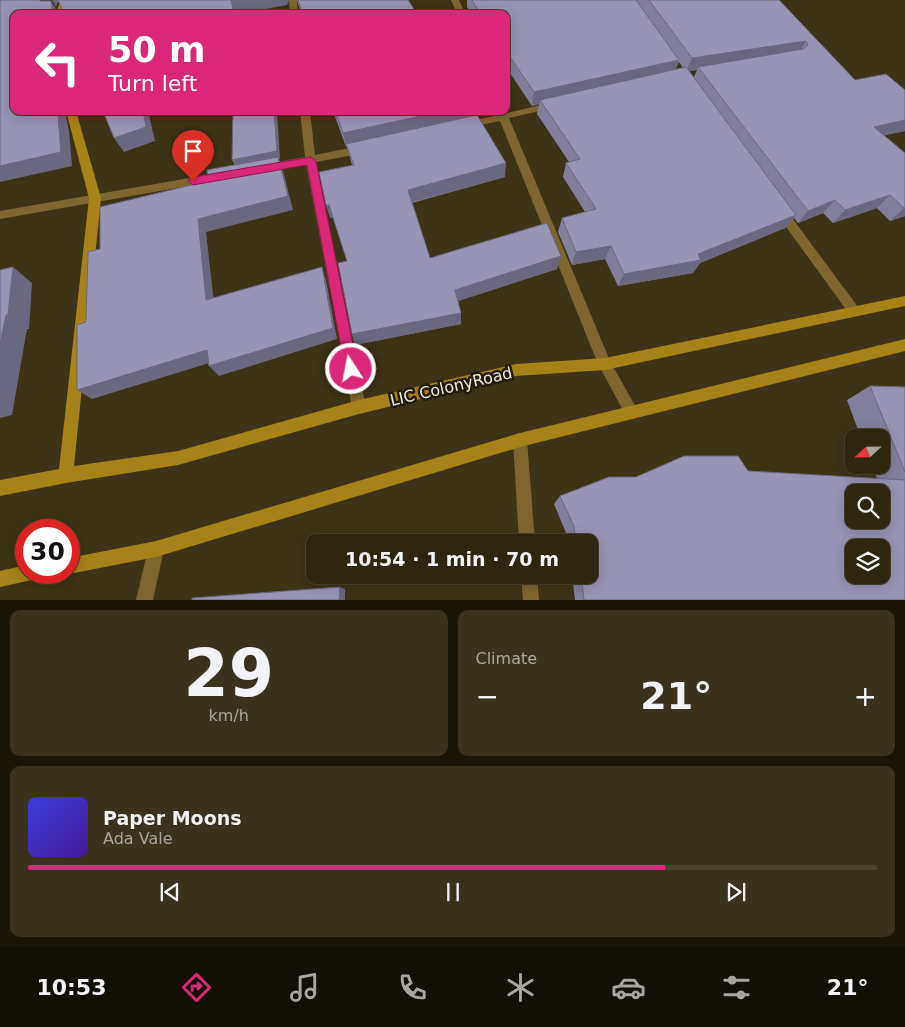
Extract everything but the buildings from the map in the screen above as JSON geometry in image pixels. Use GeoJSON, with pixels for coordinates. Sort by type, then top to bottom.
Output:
{"type":"FeatureCollection","features":[{"type":"Feature","properties":{"kind":"main road"},"geometry":{"type":"LineString","coordinates":[[56,10],[65,0]]}},
{"type":"Feature","properties":{"kind":"main road"},"geometry":{"type":"LineString","coordinates":[[66,475],[94,198],[72,115]]}},
{"type":"Feature","properties":{"kind":"main road","name":"LIC ColonyRoad"},"geometry":{"type":"LineString","coordinates":[[0,488],[66,475],[178,458],[359,407],[516,370],[605,364],[905,300]]}},
{"type":"Feature","properties":{"kind":"main road"},"geometry":{"type":"LineString","coordinates":[[80,564],[156,549],[520,440],[631,411],[905,345]]}},
{"type":"Feature","properties":{"kind":"main road"},"geometry":{"type":"LineString","coordinates":[[0,579],[15,576]]}},
{"type":"Feature","properties":{"kind":"street"},"geometry":{"type":"LineString","coordinates":[[510,113],[569,102]]}},
{"type":"Feature","properties":{"kind":"street"},"geometry":{"type":"LineString","coordinates":[[305,115],[311,161],[359,407]]}},
{"type":"Feature","properties":{"kind":"street"},"geometry":{"type":"LineString","coordinates":[[455,128],[499,115]]}},
{"type":"Feature","properties":{"kind":"street"},"geometry":{"type":"LineString","coordinates":[[502,115],[605,364],[631,411]]}},
{"type":"Feature","properties":{"kind":"street"},"geometry":{"type":"LineString","coordinates":[[252,171],[311,161],[378,145]]}},
{"type":"Feature","properties":{"kind":"street"},"geometry":{"type":"LineString","coordinates":[[0,215],[232,174]]}},
{"type":"Feature","properties":{"kind":"street"},"geometry":{"type":"LineString","coordinates":[[771,198],[854,311]]}},
{"type":"Feature","properties":{"kind":"street"},"geometry":{"type":"LineString","coordinates":[[520,440],[526,534]]}},
{"type":"Feature","properties":{"kind":"street"},"geometry":{"type":"LineString","coordinates":[[144,600],[156,549]]}},
{"type":"Feature","properties":{"kind":"street"},"geometry":{"type":"LineString","coordinates":[[530,584],[531,600]]}},
{"type":"Feature","properties":{"kind":"route"},"geometry":{"type":"LineString","coordinates":[[193,181],[311,161],[351,369]]}}]}
